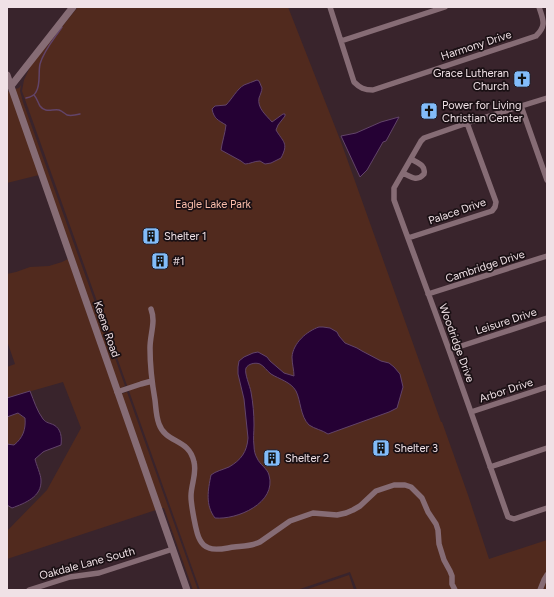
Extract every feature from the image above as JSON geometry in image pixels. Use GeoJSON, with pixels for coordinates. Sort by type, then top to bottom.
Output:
{"type":"FeatureCollection","features":[{"type":"Feature","properties":{"kind":"main road"},"geometry":{"type":"LineString","coordinates":[[9,87],[72,7]]}},
{"type":"Feature","properties":{"kind":"main road","name":"Keene Road"},"geometry":{"type":"LineString","coordinates":[[7,75],[9,87],[187,590]]}},
{"type":"Feature","properties":{"kind":"street","name":"Harmony Drive"},"geometry":{"type":"LineString","coordinates":[[330,7],[354,82],[365,90],[373,90],[536,36],[542,30],[544,22],[539,7]]}},
{"type":"Feature","properties":{"kind":"street"},"geometry":{"type":"LineString","coordinates":[[341,41],[445,7]]}},
{"type":"Feature","properties":{"kind":"street","name":"Woodridge Drive"},"geometry":{"type":"LineString","coordinates":[[547,98],[424,138],[394,188],[394,200],[508,517],[514,519],[547,508]]}},
{"type":"Feature","properties":{"kind":"street"},"geometry":{"type":"LineString","coordinates":[[521,106],[547,180]]}},
{"type":"Feature","properties":{"kind":"street","name":"Palace Drive"},"geometry":{"type":"LineString","coordinates":[[408,238],[492,211],[495,208],[496,202],[467,123]]}},
{"type":"Feature","properties":{"kind":"street"},"geometry":{"type":"LineString","coordinates":[[403,173],[414,179],[420,178],[424,174],[424,168],[411,159]]}},
{"type":"Feature","properties":{"kind":"street","name":"Cambridge Drive"},"geometry":{"type":"LineString","coordinates":[[428,294],[547,256]]}},
{"type":"Feature","properties":{"kind":"street"},"geometry":{"type":"LineString","coordinates":[[151,309],[154,316],[150,349],[152,382],[157,418],[162,431],[186,447],[193,456],[195,465],[191,494],[198,534],[204,545],[210,549],[216,550],[249,546],[260,542],[290,521],[313,513],[346,513],[360,506],[376,491],[394,484],[405,485],[411,487],[422,498],[428,512],[436,524],[439,544],[444,560],[452,576],[452,584],[455,590]]}},
{"type":"Feature","properties":{"kind":"street","name":"Leisure Drive"},"geometry":{"type":"LineString","coordinates":[[449,350],[547,318]]}},
{"type":"Feature","properties":{"kind":"street"},"geometry":{"type":"LineString","coordinates":[[117,392],[152,382]]}},
{"type":"Feature","properties":{"kind":"street","name":"Arbor Drive"},"geometry":{"type":"LineString","coordinates":[[471,412],[547,387]]}},
{"type":"Feature","properties":{"kind":"street"},"geometry":{"type":"LineString","coordinates":[[490,467],[547,448]]}},
{"type":"Feature","properties":{"kind":"street","name":"Oakdale Lane South"},"geometry":{"type":"LineString","coordinates":[[28,590],[70,577],[98,573],[173,549]]}},
{"type":"Feature","properties":{"kind":"street"},"geometry":{"type":"LineString","coordinates":[[540,590],[547,575]]}},
{"type":"Feature","properties":{"kind":"green space","name":"Eagle Lake Park"},"geometry":{"type":"Polygon","coordinates":[[[78,7],[288,7],[341,142],[468,495],[489,559],[547,540],[547,590],[357,590],[350,572],[297,590],[200,590],[22,91],[24,80],[31,65],[78,7]]]}},
{"type":"Feature","properties":{"kind":"green space"},"geometry":{"type":"Polygon","coordinates":[[[21,85],[20,91],[23,102],[125,386],[119,389],[15,89],[19,88],[21,85]]]}},
{"type":"Feature","properties":{"kind":"green space"},"geometry":{"type":"Polygon","coordinates":[[[10,91],[39,175],[7,183],[7,92],[10,91]]]}},
{"type":"Feature","properties":{"kind":"green space"},"geometry":{"type":"Polygon","coordinates":[[[68,259],[156,510],[7,559],[7,531],[47,490],[81,428],[63,382],[7,398],[7,367],[15,364],[7,341],[7,274],[30,267],[49,266],[68,259]]]}},
{"type":"Feature","properties":{"kind":"green space"},"geometry":{"type":"Polygon","coordinates":[[[127,392],[198,590],[193,590],[164,508],[161,508],[121,394],[127,392]]]}},
{"type":"Feature","properties":{"kind":"green space"},"geometry":{"type":"Polygon","coordinates":[[[18,413],[25,418],[23,433],[14,445],[7,444],[7,417],[18,413]]]}},
{"type":"Feature","properties":{"kind":"green space"},"geometry":{"type":"Polygon","coordinates":[[[349,575],[354,590],[305,590],[349,575]]]}},
{"type":"Feature","properties":{"kind":"shaded area"},"geometry":{"type":"Polygon","coordinates":[[[257,80],[262,88],[259,98],[259,105],[265,114],[272,122],[285,114],[276,130],[284,143],[285,149],[281,158],[271,163],[265,164],[260,161],[256,161],[245,164],[221,150],[226,125],[215,117],[212,109],[215,106],[226,105],[241,87],[257,80]]]}},
{"type":"Feature","properties":{"kind":"shaded area"},"geometry":{"type":"Polygon","coordinates":[[[399,117],[386,141],[383,142],[367,170],[360,177],[341,136],[356,133],[381,122],[399,117]]]}},
{"type":"Feature","properties":{"kind":"shaded area"},"geometry":{"type":"Polygon","coordinates":[[[319,327],[330,328],[337,332],[345,343],[381,361],[389,363],[394,367],[400,374],[403,387],[397,408],[328,434],[309,425],[302,413],[296,391],[291,385],[271,374],[258,363],[248,365],[246,368],[246,373],[253,404],[254,451],[258,460],[269,475],[270,485],[267,494],[253,508],[234,516],[215,518],[210,508],[208,497],[211,475],[229,467],[243,455],[248,438],[244,399],[238,374],[239,361],[244,357],[258,352],[267,357],[284,373],[294,376],[292,357],[295,347],[301,338],[310,331],[319,327]]]}},
{"type":"Feature","properties":{"kind":"shaded area"},"geometry":{"type":"Polygon","coordinates":[[[30,391],[37,409],[43,419],[54,425],[60,431],[61,445],[43,452],[35,459],[41,478],[41,486],[39,491],[32,498],[12,508],[7,505],[7,444],[14,445],[20,439],[24,430],[25,418],[18,413],[7,417],[7,398],[30,391]]]}},
{"type":"Feature","properties":{"kind":"waterway"},"geometry":{"type":"LineString","coordinates":[[26,98],[32,96],[38,89],[40,64],[47,49],[62,27]]}},
{"type":"Feature","properties":{"kind":"waterway"},"geometry":{"type":"LineString","coordinates":[[34,95],[40,106],[44,109],[59,110],[67,115],[80,114]]}},
{"type":"Feature","properties":{"kind":"place","name":"Grace Lutheran Church"},"geometry":{"type":"Point","coordinates":[522,79]}},
{"type":"Feature","properties":{"kind":"place","name":"Power for Living Christian Center"},"geometry":{"type":"Point","coordinates":[429,111]}},
{"type":"Feature","properties":{"kind":"place","name":"Shelter 1"},"geometry":{"type":"Point","coordinates":[151,236]}},
{"type":"Feature","properties":{"kind":"place","name":"#1"},"geometry":{"type":"Point","coordinates":[160,261]}},
{"type":"Feature","properties":{"kind":"place","name":"Shelter 3"},"geometry":{"type":"Point","coordinates":[381,448]}},
{"type":"Feature","properties":{"kind":"place","name":"Shelter 2"},"geometry":{"type":"Point","coordinates":[272,458]}}]}
